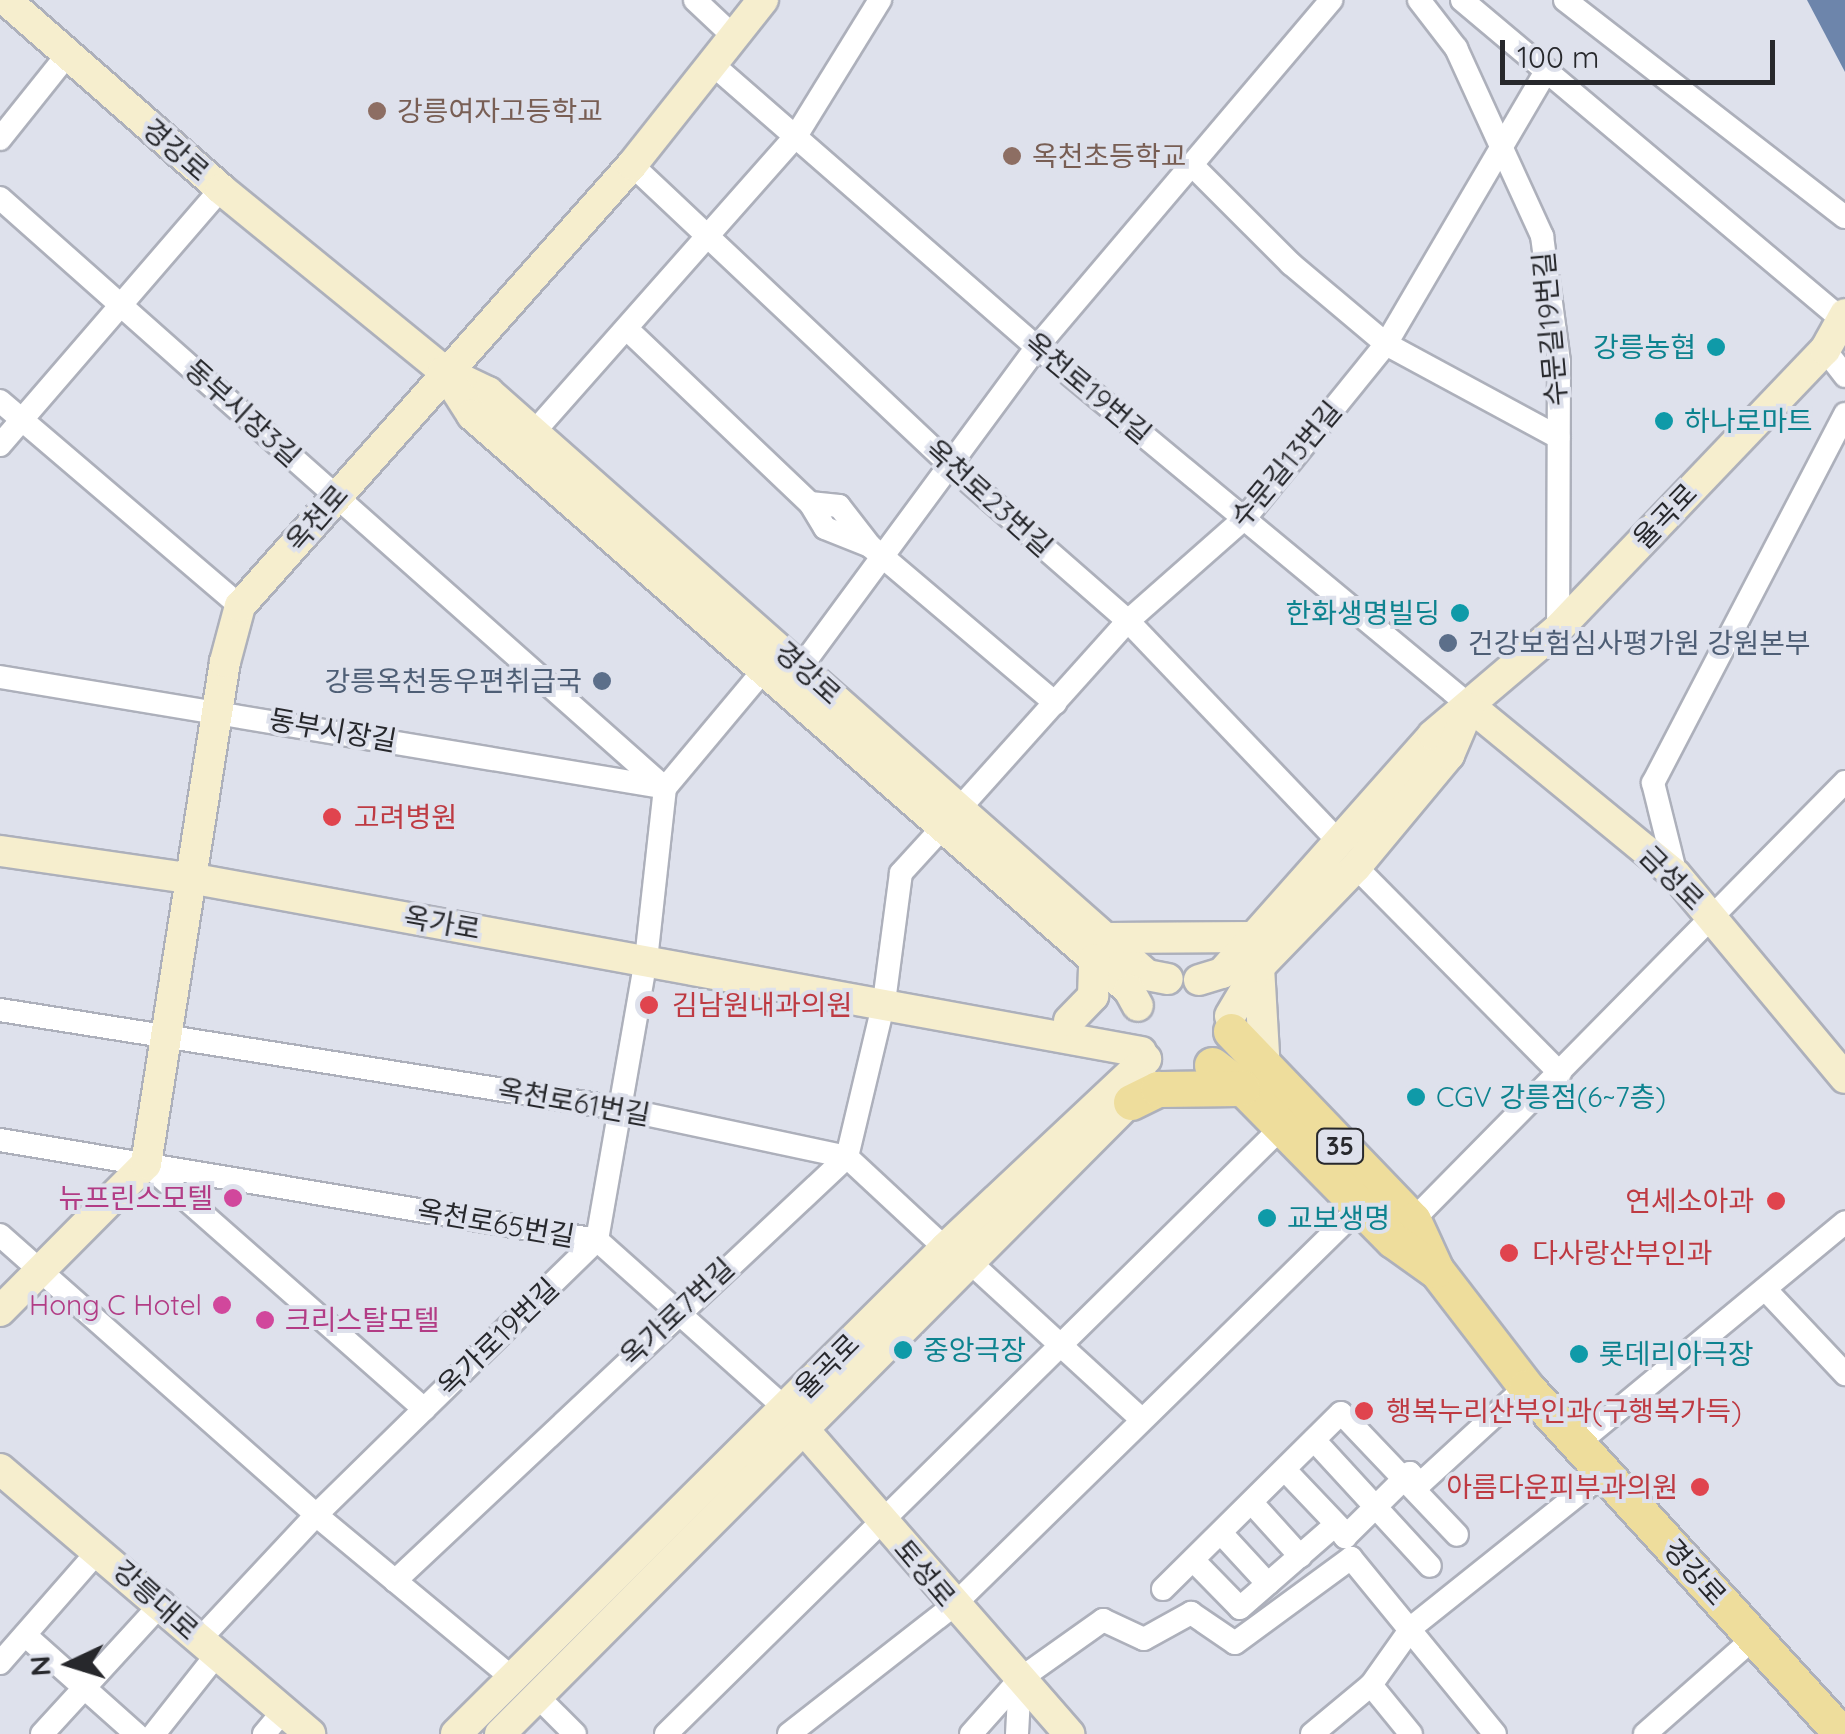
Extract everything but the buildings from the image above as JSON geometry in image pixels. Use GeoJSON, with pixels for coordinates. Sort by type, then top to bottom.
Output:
{"type":"FeatureCollection","features":[{"type":"Feature","properties":{"kind":"main road","name":"경강로"},"geometry":{"type":"LineString","coordinates":[[1231,1024],[1254,1079],[1282,1127],[1360,1206],[1436,1270],[1526,1387],[1842,1734]]}},
{"type":"Feature","properties":{"kind":"main road","name":"경강로"},"geometry":{"type":"LineString","coordinates":[[1212,1065],[1254,1079],[1413,1220],[1436,1270]]}},
{"type":"Feature","properties":{"kind":"main road"},"geometry":{"type":"LineString","coordinates":[[1115,1102],[1158,1089],[1254,1079]]}},
{"type":"Feature","properties":{"kind":"street","name":"경강로"},"geometry":{"type":"LineString","coordinates":[[6,0],[221,189],[444,372],[488,392],[801,667],[951,818]]}},
{"type":"Feature","properties":{"kind":"street"},"geometry":{"type":"LineString","coordinates":[[695,0],[732,35]]}},
{"type":"Feature","properties":{"kind":"street","name":"옥천로"},"geometry":{"type":"LineString","coordinates":[[146,1164],[218,710],[240,606],[632,165],[763,0]]}},
{"type":"Feature","properties":{"kind":"street"},"geometry":{"type":"LineString","coordinates":[[534,432],[710,239],[796,136],[880,0]]}},
{"type":"Feature","properties":{"kind":"street"},"geometry":{"type":"LineString","coordinates":[[801,667],[877,552],[951,466],[1037,347],[1331,0]]}},
{"type":"Feature","properties":{"kind":"street","name":"수문길19번길"},"geometry":{"type":"LineString","coordinates":[[1419,0],[1456,48],[1542,236],[1559,362],[1558,629]]}},
{"type":"Feature","properties":{"kind":"street"},"geometry":{"type":"LineString","coordinates":[[1462,0],[1844,318]]}},
{"type":"Feature","properties":{"kind":"street"},"geometry":{"type":"LineString","coordinates":[[1565,0],[1845,217]]}},
{"type":"Feature","properties":{"kind":"street"},"geometry":{"type":"LineString","coordinates":[[0,139],[67,55]]}},
{"type":"Feature","properties":{"kind":"street","name":"옥천로19번길"},"geometry":{"type":"LineString","coordinates":[[711,62],[1037,347],[1470,706]]}},
{"type":"Feature","properties":{"kind":"street","name":"수문길13번길"},"geometry":{"type":"LineString","coordinates":[[884,1002],[901,872],[1128,621],[1245,518],[1386,344],[1547,70]]}},
{"type":"Feature","properties":{"kind":"street","name":"옥천로23번길"},"geometry":{"type":"LineString","coordinates":[[632,165],[951,466],[1128,621],[1336,840]]}},
{"type":"Feature","properties":{"kind":"street"},"geometry":{"type":"LineString","coordinates":[[1192,165],[1291,264],[1386,344],[1558,437]]}},
{"type":"Feature","properties":{"kind":"street"},"geometry":{"type":"LineString","coordinates":[[0,445],[221,189]]}},
{"type":"Feature","properties":{"kind":"street","name":"동부시장3길"},"geometry":{"type":"LineString","coordinates":[[0,198],[665,788]]}},
{"type":"Feature","properties":{"kind":"street","name":"율곡로"},"geometry":{"type":"LineString","coordinates":[[1231,1024],[1255,952],[1336,840],[1433,735],[1558,629],[1825,350],[1844,318]]}},
{"type":"Feature","properties":{"kind":"street"},"geometry":{"type":"LineString","coordinates":[[628,330],[810,502],[839,506],[877,552],[1055,703]]}},
{"type":"Feature","properties":{"kind":"street"},"geometry":{"type":"LineString","coordinates":[[1825,350],[1845,376]]}},
{"type":"Feature","properties":{"kind":"street","name":"경강로"},"geometry":{"type":"LineString","coordinates":[[444,372],[472,415],[763,671],[951,818],[1100,949],[1147,975],[1168,979]]}},
{"type":"Feature","properties":{"kind":"street"},"geometry":{"type":"LineString","coordinates":[[0,401],[240,606]]}},
{"type":"Feature","properties":{"kind":"street"},"geometry":{"type":"LineString","coordinates":[[1676,875],[1653,783],[1845,414]]}},
{"type":"Feature","properties":{"kind":"street"},"geometry":{"type":"LineString","coordinates":[[597,1240],[617,1108],[646,960],[665,788],[763,671]]}},
{"type":"Feature","properties":{"kind":"street","name":"동부시장길"},"geometry":{"type":"LineString","coordinates":[[0,677],[218,710],[665,788]]}},
{"type":"Feature","properties":{"kind":"street","name":"율곡로"},"geometry":{"type":"LineString","coordinates":[[1199,980],[1222,973],[1255,952],[1356,866],[1449,755],[1470,706]]}},
{"type":"Feature","properties":{"kind":"street","name":"금성로"},"geometry":{"type":"LineString","coordinates":[[1470,706],[1676,875],[1845,1078]]}},
{"type":"Feature","properties":{"kind":"street"},"geometry":{"type":"LineString","coordinates":[[1413,1220],[1714,921],[1845,782]]}},
{"type":"Feature","properties":{"kind":"street","name":"옥가로"},"geometry":{"type":"LineString","coordinates":[[0,852],[194,879],[884,1002],[909,997],[1072,1030],[1151,1061]]}},
{"type":"Feature","properties":{"kind":"street"},"geometry":{"type":"LineString","coordinates":[[1356,866],[1560,1072]]}},
{"type":"Feature","properties":{"kind":"street","name":"경강로"},"geometry":{"type":"LineString","coordinates":[[1100,949],[1136,1013]]}},
{"type":"Feature","properties":{"kind":"street"},"geometry":{"type":"LineString","coordinates":[[1115,1102],[1098,1067],[1072,1030],[1092,996],[1100,949],[1255,952],[1254,1079]]}},
{"type":"Feature","properties":{"kind":"street"},"geometry":{"type":"LineString","coordinates":[[1168,979],[1199,980],[1220,994],[1231,1024],[1212,1065],[1182,1075],[1151,1061],[1136,1013],[1168,979]]}},
{"type":"Feature","properties":{"kind":"street"},"geometry":{"type":"LineString","coordinates":[[884,1002],[846,1157],[945,1248]]}},
{"type":"Feature","properties":{"kind":"street","name":"옥천로61번길"},"geometry":{"type":"LineString","coordinates":[[0,1010],[617,1108],[846,1157]]}},
{"type":"Feature","properties":{"kind":"street","name":"옥가로"},"geometry":{"type":"LineString","coordinates":[[1072,1030],[1136,1013]]}},
{"type":"Feature","properties":{"kind":"street"},"geometry":{"type":"LineString","coordinates":[[500,1734],[796,1419],[972,1264],[1151,1061]]}},
{"type":"Feature","properties":{"kind":"street","name":"율곡로"},"geometry":{"type":"LineString","coordinates":[[456,1734],[510,1676],[796,1419],[945,1248],[1115,1102]]}},
{"type":"Feature","properties":{"kind":"street"},"geometry":{"type":"LineString","coordinates":[[666,1734],[1282,1127]]}},
{"type":"Feature","properties":{"kind":"street"},"geometry":{"type":"LineString","coordinates":[[0,1140],[146,1164],[424,1409]]}},
{"type":"Feature","properties":{"kind":"street","name":"옥가로7번길"},"geometry":{"type":"LineString","coordinates":[[395,1581],[674,1313],[846,1157]]}},
{"type":"Feature","properties":{"kind":"street"},"geometry":{"type":"LineString","coordinates":[[0,1311],[146,1164]]}},
{"type":"Feature","properties":{"kind":"street","name":"옥천로65번길"},"geometry":{"type":"LineString","coordinates":[[146,1164],[597,1240],[796,1419]]}},
{"type":"Feature","properties":{"kind":"street"},"geometry":{"type":"LineString","coordinates":[[789,1734],[953,1606],[1139,1417],[1360,1206]]}},
{"type":"Feature","properties":{"kind":"street"},"geometry":{"type":"LineString","coordinates":[[1576,1444],[1845,1222]]}},
{"type":"Feature","properties":{"kind":"street"},"geometry":{"type":"LineString","coordinates":[[0,1235],[316,1515],[510,1676]]}},
{"type":"Feature","properties":{"kind":"street","name":"옥가로19번길"},"geometry":{"type":"LineString","coordinates":[[154,1734],[208,1648],[316,1515],[597,1240]]}},
{"type":"Feature","properties":{"kind":"street"},"geometry":{"type":"LineString","coordinates":[[972,1264],[1139,1417]]}},
{"type":"Feature","properties":{"kind":"street"},"geometry":{"type":"LineString","coordinates":[[1765,1289],[1845,1374]]}},
{"type":"Feature","properties":{"kind":"street"},"geometry":{"type":"LineString","coordinates":[[1347,1535],[1410,1473],[1420,1484],[1526,1387]]}},
{"type":"Feature","properties":{"kind":"street"},"geometry":{"type":"LineString","coordinates":[[1163,1589],[1341,1412],[1457,1535]]}},
{"type":"Feature","properties":{"kind":"street","name":"토성로"},"geometry":{"type":"LineString","coordinates":[[796,1419],[953,1606],[1069,1734]]}},
{"type":"Feature","properties":{"kind":"street"},"geometry":{"type":"LineString","coordinates":[[1314,1440],[1430,1566]]}},
{"type":"Feature","properties":{"kind":"street","name":"강릉대로"},"geometry":{"type":"LineString","coordinates":[[0,1468],[163,1602],[273,1723],[310,1734]]}},
{"type":"Feature","properties":{"kind":"street"},"geometry":{"type":"LineString","coordinates":[[1285,1470],[1400,1591]]}},
{"type":"Feature","properties":{"kind":"street"},"geometry":{"type":"LineString","coordinates":[[1312,1734],[1371,1685],[1412,1627],[1605,1473]]}},
{"type":"Feature","properties":{"kind":"street"},"geometry":{"type":"LineString","coordinates":[[1252,1503],[1300,1556]]}},
{"type":"Feature","properties":{"kind":"street"},"geometry":{"type":"LineString","coordinates":[[1193,1560],[1240,1608],[1334,1526],[1347,1535]]}},
{"type":"Feature","properties":{"kind":"street"},"geometry":{"type":"LineString","coordinates":[[1221,1533],[1268,1584]]}},
{"type":"Feature","properties":{"kind":"street"},"geometry":{"type":"LineString","coordinates":[[0,1663],[100,1550]]}},
{"type":"Feature","properties":{"kind":"street"},"geometry":{"type":"LineString","coordinates":[[971,1734],[1020,1679],[1102,1620],[1144,1639],[1191,1613],[1235,1643],[1350,1558],[1412,1627],[1495,1734]]}},
{"type":"Feature","properties":{"kind":"street"},"geometry":{"type":"LineString","coordinates":[[42,1734],[163,1602]]}},
{"type":"Feature","properties":{"kind":"street"},"geometry":{"type":"LineString","coordinates":[[25,1635],[136,1734]]}},
{"type":"Feature","properties":{"kind":"street"},"geometry":{"type":"LineString","coordinates":[[1645,1734],[1755,1637]]}},
{"type":"Feature","properties":{"kind":"street"},"geometry":{"type":"LineString","coordinates":[[1018,1734],[1020,1679]]}},
{"type":"Feature","properties":{"kind":"street"},"geometry":{"type":"LineString","coordinates":[[1371,1685],[1411,1734]]}},
{"type":"Feature","properties":{"kind":"street"},"geometry":{"type":"LineString","coordinates":[[538,1697],[575,1734]]}},
{"type":"Feature","properties":{"kind":"water"},"geometry":{"type":"Polygon","coordinates":[[[1807,0],[1845,0],[1845,72],[1807,0]]]}},
{"type":"Feature","properties":{"kind":"place","name":"강릉여자고등학교"},"geometry":{"type":"Point","coordinates":[377,111]}},
{"type":"Feature","properties":{"kind":"place","name":"옥천초등학교"},"geometry":{"type":"Point","coordinates":[1012,156]}},
{"type":"Feature","properties":{"kind":"place","name":"강릉농협"},"geometry":{"type":"Point","coordinates":[1716,347]}},
{"type":"Feature","properties":{"kind":"place","name":"하나로마트"},"geometry":{"type":"Point","coordinates":[1664,421]}},
{"type":"Feature","properties":{"kind":"place","name":"한화생명빌딩"},"geometry":{"type":"Point","coordinates":[1460,613]}},
{"type":"Feature","properties":{"kind":"place","name":"건강보험심사평가원 강원본부"},"geometry":{"type":"Point","coordinates":[1448,643]}},
{"type":"Feature","properties":{"kind":"place","name":"강릉옥천동우편취급국"},"geometry":{"type":"Point","coordinates":[602,681]}},
{"type":"Feature","properties":{"kind":"place","name":"고려병원"},"geometry":{"type":"Point","coordinates":[332,817]}},
{"type":"Feature","properties":{"kind":"place","name":"김남원내과의원"},"geometry":{"type":"Point","coordinates":[649,1005]}},
{"type":"Feature","properties":{"kind":"place","name":"CGV 강릉점(6~7층)"},"geometry":{"type":"Point","coordinates":[1416,1097]}},
{"type":"Feature","properties":{"kind":"place","name":"뉴프린스모텔"},"geometry":{"type":"Point","coordinates":[233,1198]}},
{"type":"Feature","properties":{"kind":"place","name":"연세소아과"},"geometry":{"type":"Point","coordinates":[1776,1201]}},
{"type":"Feature","properties":{"kind":"place","name":"교보생명"},"geometry":{"type":"Point","coordinates":[1267,1218]}},
{"type":"Feature","properties":{"kind":"place","name":"다사랑산부인과"},"geometry":{"type":"Point","coordinates":[1509,1253]}},
{"type":"Feature","properties":{"kind":"place","name":"Hong C Hotel"},"geometry":{"type":"Point","coordinates":[222,1305]}},
{"type":"Feature","properties":{"kind":"place","name":"크리스탈모텔"},"geometry":{"type":"Point","coordinates":[265,1320]}},
{"type":"Feature","properties":{"kind":"place","name":"중앙극장"},"geometry":{"type":"Point","coordinates":[903,1350]}},
{"type":"Feature","properties":{"kind":"place","name":"롯데리아극장"},"geometry":{"type":"Point","coordinates":[1579,1354]}},
{"type":"Feature","properties":{"kind":"place","name":"행복누리산부인과(구행복가득)"},"geometry":{"type":"Point","coordinates":[1364,1411]}},
{"type":"Feature","properties":{"kind":"place","name":"아름다운피부과의원"},"geometry":{"type":"Point","coordinates":[1700,1487]}}]}
